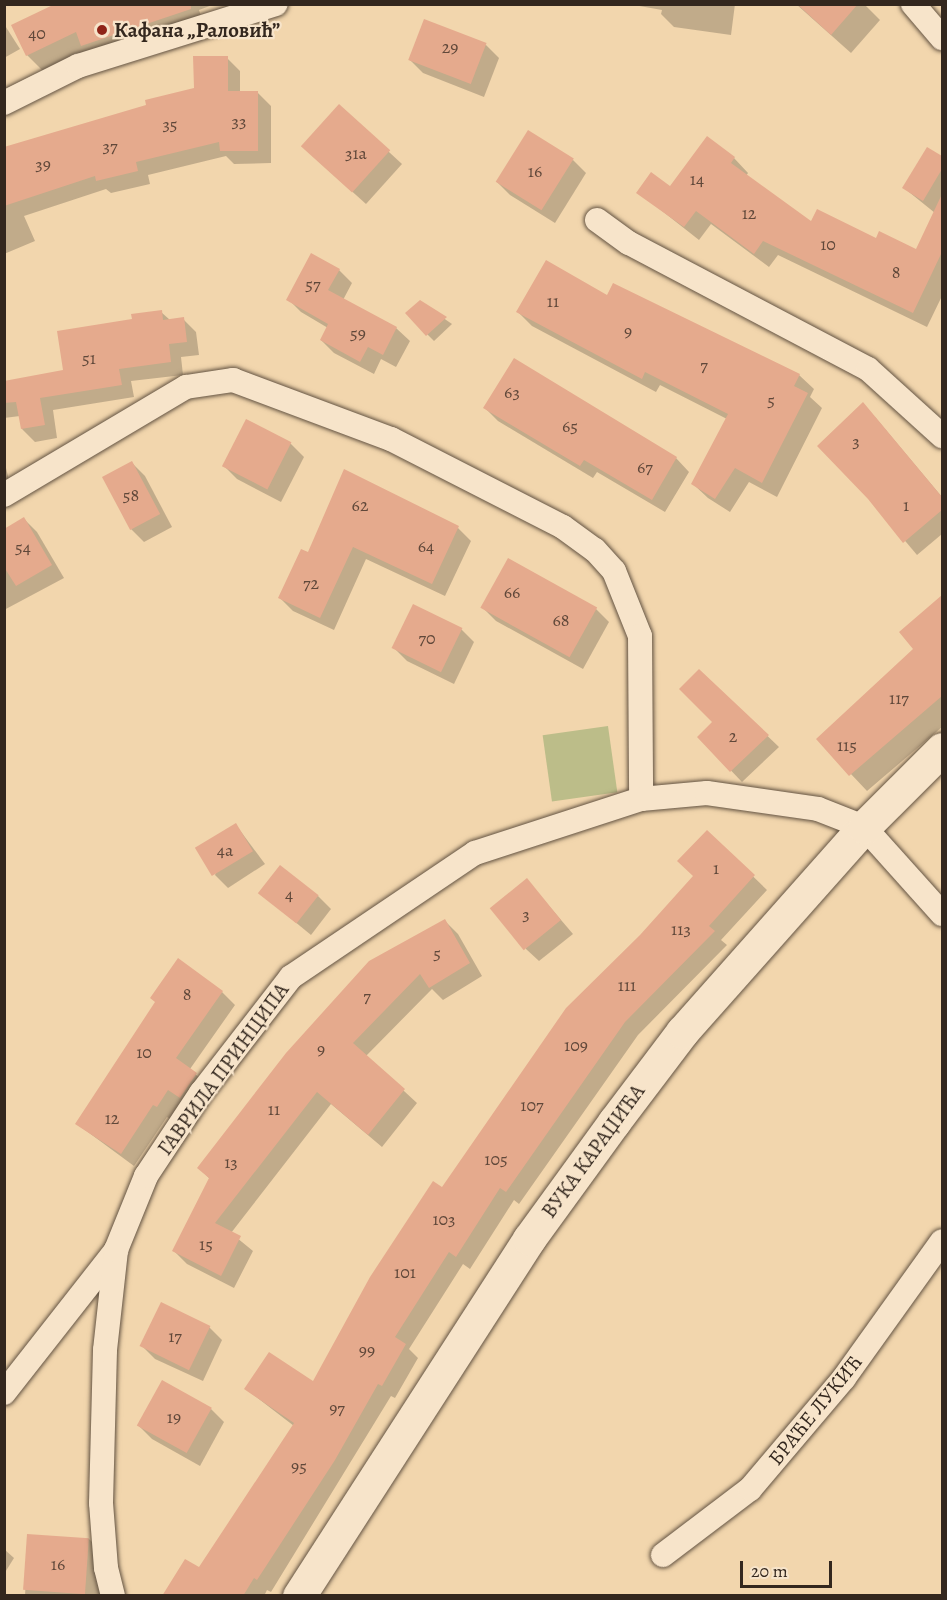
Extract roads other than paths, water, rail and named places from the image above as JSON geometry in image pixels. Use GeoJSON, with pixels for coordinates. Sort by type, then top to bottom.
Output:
{"type":"FeatureCollection","features":[{"type":"Feature","properties":{"kind":"street"},"geometry":{"type":"LineString","coordinates":[[4,104],[78,66],[233,10],[276,4]]}},
{"type":"Feature","properties":{"kind":"street"},"geometry":{"type":"LineString","coordinates":[[913,4],[942,38]]}},
{"type":"Feature","properties":{"kind":"street"},"geometry":{"type":"LineString","coordinates":[[597,220],[629,243],[868,369],[942,436]]}},
{"type":"Feature","properties":{"kind":"street"},"geometry":{"type":"LineString","coordinates":[[4,495],[186,387],[233,380],[391,439],[563,527],[595,550],[614,571],[640,636],[641,799]]}},
{"type":"Feature","properties":{"kind":"street","name":"ВУКА КАРАЏИЋА"},"geometry":{"type":"LineString","coordinates":[[298,1596],[529,1239],[682,1032],[864,827],[942,749]]}},
{"type":"Feature","properties":{"kind":"street","name":"ГАВРИЛА ПРИНЦИПА"},"geometry":{"type":"LineString","coordinates":[[113,1596],[106,1568],[101,1503],[105,1350],[116,1250],[146,1176],[201,1093],[291,977],[475,853],[641,799],[718,794],[818,809],[864,827]]}},
{"type":"Feature","properties":{"kind":"street"},"geometry":{"type":"LineString","coordinates":[[864,827],[942,914]]}},
{"type":"Feature","properties":{"kind":"street","name":"БРАЋЕ ЛУКИЋ"},"geometry":{"type":"LineString","coordinates":[[663,1555],[750,1489],[844,1378],[942,1241]]}},
{"type":"Feature","properties":{"kind":"street"},"geometry":{"type":"LineString","coordinates":[[4,1392],[116,1250]]}},
{"type":"Feature","properties":{"kind":"place","name":"Кафана „Раловић”"},"geometry":{"type":"Point","coordinates":[102,30]}}]}
